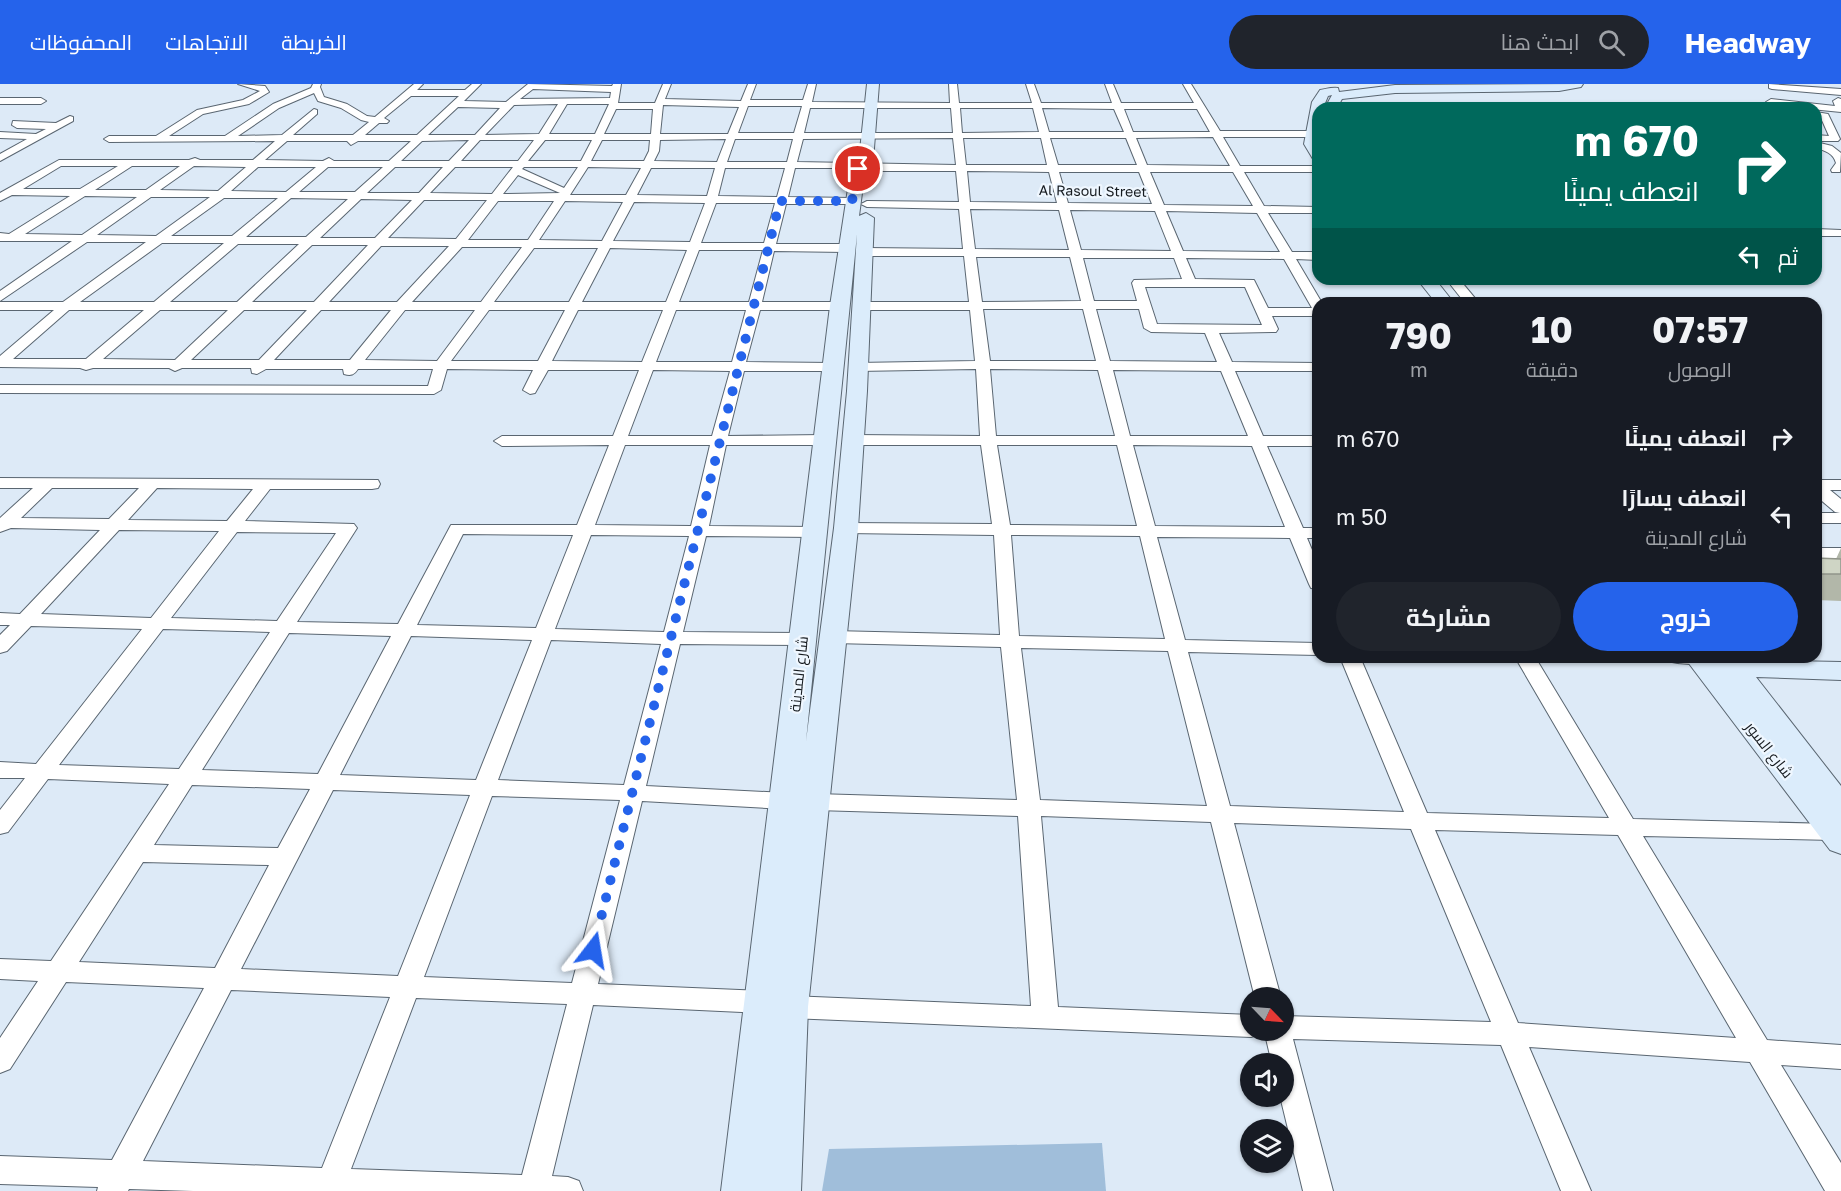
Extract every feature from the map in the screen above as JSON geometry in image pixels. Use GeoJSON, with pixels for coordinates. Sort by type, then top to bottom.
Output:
{"type":"FeatureCollection","features":[{"type":"Feature","properties":{"kind":"main road","name":"شارع المدينة"},"geometry":{"type":"LineString","coordinates":[[742,1191],[777,1004],[800,801],[832,637],[846,528],[852,440],[845,367],[860,202],[858,169],[868,159],[873,84]]}},
{"type":"Feature","properties":{"kind":"main road"},"geometry":{"type":"LineString","coordinates":[[1318,102],[1329,92],[1390,86],[1470,84]]}},
{"type":"Feature","properties":{"kind":"main road"},"geometry":{"type":"LineString","coordinates":[[1334,102],[1338,96],[1355,93],[1424,88],[1559,87],[1577,84]]}},
{"type":"Feature","properties":{"kind":"main road"},"geometry":{"type":"LineString","coordinates":[[1431,285],[1440,297]]}},
{"type":"Feature","properties":{"kind":"main road","name":"شارع المدينة"},"geometry":{"type":"LineString","coordinates":[[800,801],[802,639],[824,440],[845,367]]}},
{"type":"Feature","properties":{"kind":"main road"},"geometry":{"type":"LineString","coordinates":[[1719,668],[1841,671]]}},
{"type":"Feature","properties":{"kind":"main road"},"geometry":{"type":"LineString","coordinates":[[1719,668],[1841,688]]}},
{"type":"Feature","properties":{"kind":"main road","name":"شارع السور"},"geometry":{"type":"LineString","coordinates":[[1719,668],[1786,754],[1836,811]]}},
{"type":"Feature","properties":{"kind":"main road","name":"شارع السور"},"geometry":{"type":"LineString","coordinates":[[1786,754],[1836,811]]}},
{"type":"Feature","properties":{"kind":"main road","name":"شارع المدينة"},"geometry":{"type":"LineString","coordinates":[[777,1004],[780,1191]]}},
{"type":"Feature","properties":{"kind":"street"},"geometry":{"type":"LineString","coordinates":[[242,84],[265,90],[252,100]]}},
{"type":"Feature","properties":{"kind":"street"},"geometry":{"type":"LineString","coordinates":[[58,389],[419,84]]}},
{"type":"Feature","properties":{"kind":"street"},"geometry":{"type":"LineString","coordinates":[[151,389],[477,84]]}},
{"type":"Feature","properties":{"kind":"street"},"geometry":{"type":"LineString","coordinates":[[530,390],[654,151],[659,104],[667,84]]}},
{"type":"Feature","properties":{"kind":"street"},"geometry":{"type":"LineString","coordinates":[[330,1187],[712,200],[722,164],[752,84]]}},
{"type":"Feature","properties":{"kind":"street"},"geometry":{"type":"LineString","coordinates":[[533,1190],[699,530],[719,440],[789,164],[812,84]]}},
{"type":"Feature","properties":{"kind":"street"},"geometry":{"type":"LineString","coordinates":[[953,84],[969,252],[983,365],[988,439],[1002,530],[1010,641],[1029,807],[1045,1017]]}},
{"type":"Feature","properties":{"kind":"street"},"geometry":{"type":"LineString","coordinates":[[1030,84],[1266,987]]}},
{"type":"Feature","properties":{"kind":"street"},"geometry":{"type":"LineString","coordinates":[[1109,84],[1190,283]]}},
{"type":"Feature","properties":{"kind":"street"},"geometry":{"type":"LineString","coordinates":[[1187,84],[1312,298]]}},
{"type":"Feature","properties":{"kind":"street"},"geometry":{"type":"LineString","coordinates":[[0,389],[434,390],[441,365],[531,244],[585,164],[614,104],[616,86],[532,85],[510,103],[239,389]]}},
{"type":"Feature","properties":{"kind":"street"},"geometry":{"type":"LineString","coordinates":[[0,297],[268,111],[317,86],[321,99],[341,105],[364,118],[399,126],[429,143],[464,152]]}},
{"type":"Feature","properties":{"kind":"street"},"geometry":{"type":"LineString","coordinates":[[549,102],[561,86]]}},
{"type":"Feature","properties":{"kind":"street"},"geometry":{"type":"LineString","coordinates":[[1771,95],[1813,87],[1840,98]]}},
{"type":"Feature","properties":{"kind":"street"},"geometry":{"type":"LineString","coordinates":[[1813,87],[1821,100]]}},
{"type":"Feature","properties":{"kind":"street"},"geometry":{"type":"LineString","coordinates":[[409,93],[467,93]]}},
{"type":"Feature","properties":{"kind":"street"},"geometry":{"type":"LineString","coordinates":[[1771,95],[1806,102]]}},
{"type":"Feature","properties":{"kind":"street"},"geometry":{"type":"LineString","coordinates":[[1771,95],[1821,100],[1840,98]]}},
{"type":"Feature","properties":{"kind":"street"},"geometry":{"type":"LineString","coordinates":[[4,240],[130,163],[160,137],[202,111],[252,100],[295,97]]}},
{"type":"Feature","properties":{"kind":"street"},"geometry":{"type":"LineString","coordinates":[[1822,105],[1841,109],[1840,98]]}},
{"type":"Feature","properties":{"kind":"street"},"geometry":{"type":"LineString","coordinates":[[0,101],[42,101]]}},
{"type":"Feature","properties":{"kind":"street"},"geometry":{"type":"LineString","coordinates":[[454,104],[564,102],[1199,106]]}},
{"type":"Feature","properties":{"kind":"street"},"geometry":{"type":"LineString","coordinates":[[334,389],[401,306],[459,243],[542,137],[564,102]]}},
{"type":"Feature","properties":{"kind":"street"},"geometry":{"type":"LineString","coordinates":[[0,363],[66,306],[220,195],[314,112]]}},
{"type":"Feature","properties":{"kind":"street"},"geometry":{"type":"LineString","coordinates":[[1822,116],[1825,116],[1835,139],[1822,138]]}},
{"type":"Feature","properties":{"kind":"street"},"geometry":{"type":"LineString","coordinates":[[0,158],[70,119]]}},
{"type":"Feature","properties":{"kind":"street"},"geometry":{"type":"LineString","coordinates":[[16,123],[17,125],[59,126]]}},
{"type":"Feature","properties":{"kind":"street"},"geometry":{"type":"LineString","coordinates":[[109,139],[160,137],[797,137],[868,159],[958,137],[1312,134]]}},
{"type":"Feature","properties":{"kind":"street"},"geometry":{"type":"LineString","coordinates":[[0,135],[39,136]]}},
{"type":"Feature","properties":{"kind":"street"},"geometry":{"type":"LineString","coordinates":[[1822,147],[1833,151],[1840,158],[1841,163],[1834,170]]}},
{"type":"Feature","properties":{"kind":"street"},"geometry":{"type":"LineString","coordinates":[[3,194],[59,163],[454,164],[518,167],[585,164],[789,164],[868,159],[962,168],[1237,169],[1312,163]]}},
{"type":"Feature","properties":{"kind":"street"},"geometry":{"type":"LineString","coordinates":[[518,167],[564,195]]}},
{"type":"Feature","properties":{"kind":"street","name":"Al Rasoul Street"},"geometry":{"type":"LineString","coordinates":[[3,194],[494,198],[564,195],[630,199],[1312,210]]}},
{"type":"Feature","properties":{"kind":"street"},"geometry":{"type":"LineString","coordinates":[[1822,232],[1841,233]]}},
{"type":"Feature","properties":{"kind":"street"},"geometry":{"type":"LineString","coordinates":[[4,240],[84,238],[1312,256]]}},
{"type":"Feature","properties":{"kind":"street"},"geometry":{"type":"LineString","coordinates":[[1138,283],[1190,283],[1250,284],[1270,328],[1151,328],[1138,283]]}},
{"type":"Feature","properties":{"kind":"street"},"geometry":{"type":"LineString","coordinates":[[1457,285],[1467,297]]}},
{"type":"Feature","properties":{"kind":"street"},"geometry":{"type":"LineString","coordinates":[[0,306],[1145,305]]}},
{"type":"Feature","properties":{"kind":"street"},"geometry":{"type":"LineString","coordinates":[[1263,312],[1312,309]]}},
{"type":"Feature","properties":{"kind":"street"},"geometry":{"type":"LineString","coordinates":[[1210,328],[1312,569]]}},
{"type":"Feature","properties":{"kind":"street"},"geometry":{"type":"LineString","coordinates":[[0,363],[1312,367]]}},
{"type":"Feature","properties":{"kind":"street"},"geometry":{"type":"LineString","coordinates":[[502,441],[824,440]]}},
{"type":"Feature","properties":{"kind":"street"},"geometry":{"type":"LineString","coordinates":[[852,440],[1312,441]]}},
{"type":"Feature","properties":{"kind":"street"},"geometry":{"type":"LineString","coordinates":[[0,483],[372,484]]}},
{"type":"Feature","properties":{"kind":"street"},"geometry":{"type":"LineString","coordinates":[[2,525],[48,483]]}},
{"type":"Feature","properties":{"kind":"street"},"geometry":{"type":"LineString","coordinates":[[0,647],[152,484]]}},
{"type":"Feature","properties":{"kind":"street"},"geometry":{"type":"LineString","coordinates":[[0,826],[265,484]]}},
{"type":"Feature","properties":{"kind":"street"},"geometry":{"type":"LineString","coordinates":[[1822,486],[1841,485]]}},
{"type":"Feature","properties":{"kind":"street"},"geometry":{"type":"LineString","coordinates":[[1822,491],[1841,508]]}},
{"type":"Feature","properties":{"kind":"street"},"geometry":{"type":"LineString","coordinates":[[1822,518],[1841,518]]}},
{"type":"Feature","properties":{"kind":"street"},"geometry":{"type":"LineString","coordinates":[[0,1062],[348,528],[2,525]]}},
{"type":"Feature","properties":{"kind":"street"},"geometry":{"type":"LineString","coordinates":[[846,528],[1312,533]]}},
{"type":"Feature","properties":{"kind":"street"},"geometry":{"type":"LineString","coordinates":[[117,1183],[457,529],[814,532]]}},
{"type":"Feature","properties":{"kind":"street"},"geometry":{"type":"LineString","coordinates":[[1822,553],[1841,554]]}},
{"type":"Feature","properties":{"kind":"street"},"geometry":{"type":"LineString","coordinates":[[0,620],[672,638],[802,639]]}},
{"type":"Feature","properties":{"kind":"street"},"geometry":{"type":"LineString","coordinates":[[832,637],[1312,649]]}},
{"type":"Feature","properties":{"kind":"street"},"geometry":{"type":"LineString","coordinates":[[1353,663],[1576,1191]]}},
{"type":"Feature","properties":{"kind":"street"},"geometry":{"type":"LineString","coordinates":[[1529,663],[1841,1191]]}},
{"type":"Feature","properties":{"kind":"street"},"geometry":{"type":"LineString","coordinates":[[1699,663],[1719,668]]}},
{"type":"Feature","properties":{"kind":"street"},"geometry":{"type":"LineString","coordinates":[[0,770],[800,801],[1627,829],[1836,811]]}},
{"type":"Feature","properties":{"kind":"street"},"geometry":{"type":"LineString","coordinates":[[136,853],[286,857]]}},
{"type":"Feature","properties":{"kind":"street"},"geometry":{"type":"LineString","coordinates":[[0,969],[1240,1026]]}},
{"type":"Feature","properties":{"kind":"street"},"geometry":{"type":"LineString","coordinates":[[1294,1027],[1509,1034],[1841,1057]]}},
{"type":"Feature","properties":{"kind":"street"},"geometry":{"type":"LineString","coordinates":[[1280,1041],[1318,1191]]}},
{"type":"Feature","properties":{"kind":"street"},"geometry":{"type":"LineString","coordinates":[[0,1170],[117,1183],[568,1191]]}},
{"type":"Feature","properties":{"kind":"shaded area"},"geometry":{"type":"Polygon","coordinates":[[[1102,1143],[1106,1191],[822,1191],[829,1149],[1102,1143]]]}},
{"type":"Feature","properties":{"kind":"building"},"geometry":{"type":"Polygon","coordinates":[[[1822,558],[1841,559],[1841,574],[1822,574],[1822,558]]]}},
{"type":"Feature","properties":{"kind":"route"},"geometry":{"type":"LineString","coordinates":[[593,950],[780,201],[852,201],[858,169]]}}]}
